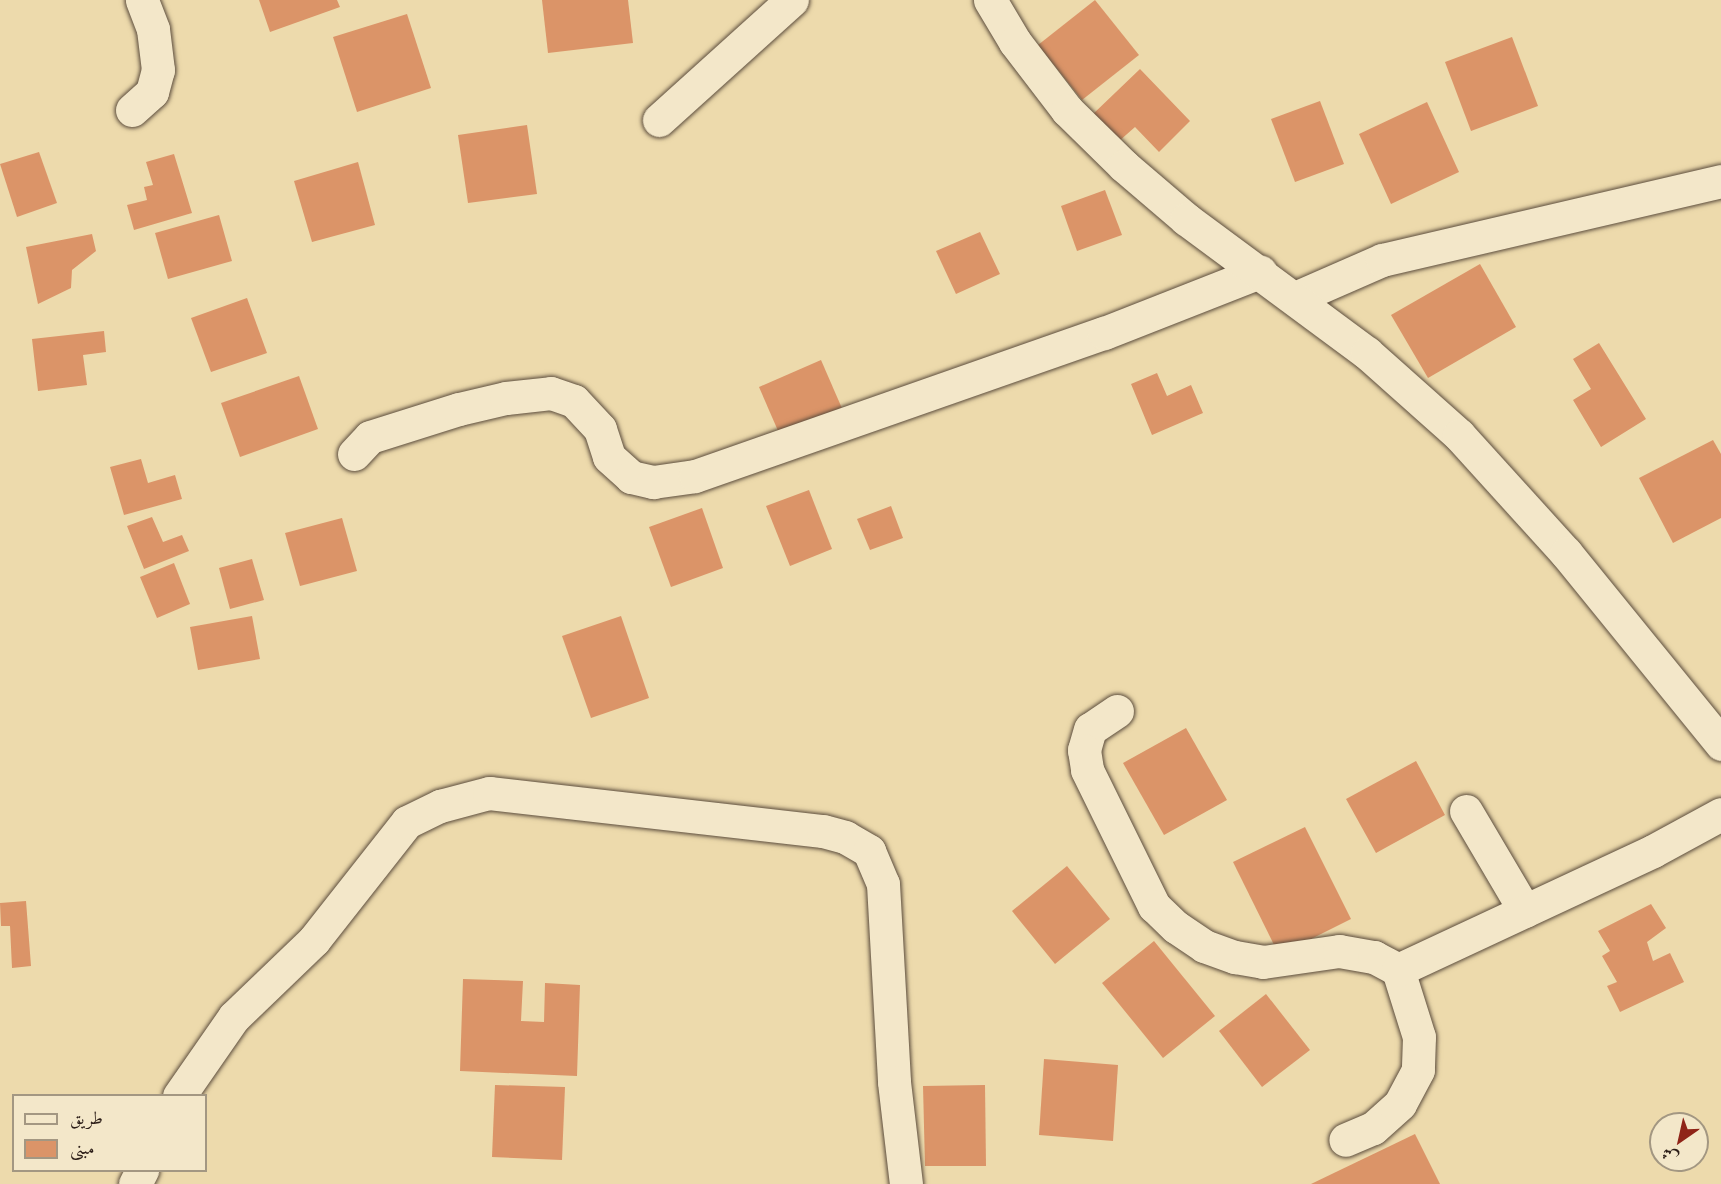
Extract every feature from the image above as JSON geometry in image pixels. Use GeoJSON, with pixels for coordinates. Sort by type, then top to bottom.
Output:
{"type":"FeatureCollection","features":[{"type":"Feature","properties":{"kind":"street"},"geometry":{"type":"LineString","coordinates":[[132,110],[152,92],[158,70],[153,29],[142,0]]}},
{"type":"Feature","properties":{"kind":"street"},"geometry":{"type":"LineString","coordinates":[[660,120],[792,0]]}},
{"type":"Feature","properties":{"kind":"street"},"geometry":{"type":"LineString","coordinates":[[990,0],[1015,42],[1067,110],[1124,166],[1186,219],[1367,353],[1459,435],[1566,552],[1721,744]]}},
{"type":"Feature","properties":{"kind":"street"},"geometry":{"type":"LineString","coordinates":[[1294,298],[1382,260],[1721,181]]}},
{"type":"Feature","properties":{"kind":"street"},"geometry":{"type":"LineString","coordinates":[[354,454],[370,437],[437,416],[506,398],[551,393],[574,401],[600,429],[609,457],[631,477],[652,482],[695,476],[1104,333],[1260,272]]}},
{"type":"Feature","properties":{"kind":"street"},"geometry":{"type":"LineString","coordinates":[[1117,711],[1090,729],[1084,750],[1087,770],[1127,856],[1161,913],[1204,946],[1235,957],[1263,962],[1339,951],[1374,957],[1398,970],[1419,1037],[1418,1070],[1400,1104],[1373,1128],[1346,1140]]}},
{"type":"Feature","properties":{"kind":"street"},"geometry":{"type":"LineString","coordinates":[[180,1094],[234,1017],[314,940],[407,822],[440,806],[489,794],[823,831],[845,837],[869,851],[883,884],[894,1082],[906,1184]]}},
{"type":"Feature","properties":{"kind":"street"},"geometry":{"type":"LineString","coordinates":[[1466,811],[1525,911]]}},
{"type":"Feature","properties":{"kind":"street"},"geometry":{"type":"LineString","coordinates":[[1398,970],[1525,911],[1721,814]]}},
{"type":"Feature","properties":{"kind":"building"},"geometry":{"type":"Polygon","coordinates":[[[259,0],[337,0],[340,7],[270,32],[259,0]]]}},
{"type":"Feature","properties":{"kind":"building"},"geometry":{"type":"Polygon","coordinates":[[[542,0],[628,0],[633,43],[548,53],[542,0]]]}},
{"type":"Feature","properties":{"kind":"building"},"geometry":{"type":"Polygon","coordinates":[[[1095,0],[1139,55],[1082,100],[1038,45],[1095,0]]]}},
{"type":"Feature","properties":{"kind":"building"},"geometry":{"type":"Polygon","coordinates":[[[407,14],[431,88],[357,112],[333,37],[407,14]]]}},
{"type":"Feature","properties":{"kind":"building"},"geometry":{"type":"Polygon","coordinates":[[[1512,37],[1538,106],[1471,131],[1445,62],[1512,37]]]}},
{"type":"Feature","properties":{"kind":"building"},"geometry":{"type":"Polygon","coordinates":[[[1140,69],[1190,121],[1159,152],[1135,127],[1118,142],[1092,115],[1140,69]]]}},
{"type":"Feature","properties":{"kind":"building"},"geometry":{"type":"Polygon","coordinates":[[[1320,101],[1344,164],[1295,182],[1271,119],[1320,101]]]}},
{"type":"Feature","properties":{"kind":"building"},"geometry":{"type":"Polygon","coordinates":[[[1427,102],[1459,172],[1391,204],[1359,134],[1427,102]]]}},
{"type":"Feature","properties":{"kind":"building"},"geometry":{"type":"Polygon","coordinates":[[[527,125],[537,194],[468,203],[458,135],[527,125]]]}},
{"type":"Feature","properties":{"kind":"building"},"geometry":{"type":"Polygon","coordinates":[[[39,152],[57,203],[17,217],[0,164],[39,152]]]}},
{"type":"Feature","properties":{"kind":"building"},"geometry":{"type":"Polygon","coordinates":[[[174,154],[192,213],[134,230],[127,205],[147,200],[144,187],[153,185],[146,162],[174,154]]]}},
{"type":"Feature","properties":{"kind":"building"},"geometry":{"type":"Polygon","coordinates":[[[358,162],[375,225],[312,242],[294,181],[358,162]]]}},
{"type":"Feature","properties":{"kind":"building"},"geometry":{"type":"Polygon","coordinates":[[[1105,190],[1122,235],[1077,251],[1061,206],[1105,190]]]}},
{"type":"Feature","properties":{"kind":"building"},"geometry":{"type":"Polygon","coordinates":[[[219,215],[232,261],[168,279],[155,233],[219,215]]]}},
{"type":"Feature","properties":{"kind":"building"},"geometry":{"type":"Polygon","coordinates":[[[980,232],[1000,274],[956,294],[936,251],[980,232]]]}},
{"type":"Feature","properties":{"kind":"building"},"geometry":{"type":"Polygon","coordinates":[[[92,234],[96,251],[72,270],[71,288],[38,304],[26,247],[92,234]]]}},
{"type":"Feature","properties":{"kind":"building"},"geometry":{"type":"Polygon","coordinates":[[[1480,264],[1516,327],[1428,378],[1391,315],[1480,264]]]}},
{"type":"Feature","properties":{"kind":"building"},"geometry":{"type":"Polygon","coordinates":[[[247,298],[267,353],[211,372],[191,318],[247,298]]]}},
{"type":"Feature","properties":{"kind":"building"},"geometry":{"type":"Polygon","coordinates":[[[104,331],[106,352],[83,355],[87,385],[38,391],[32,339],[104,331]]]}},
{"type":"Feature","properties":{"kind":"building"},"geometry":{"type":"Polygon","coordinates":[[[1599,343],[1646,419],[1601,447],[1573,400],[1591,389],[1573,359],[1599,343]]]}},
{"type":"Feature","properties":{"kind":"building"},"geometry":{"type":"Polygon","coordinates":[[[821,360],[844,413],[782,440],[759,387],[821,360]]]}},
{"type":"Feature","properties":{"kind":"building"},"geometry":{"type":"Polygon","coordinates":[[[1157,373],[1167,396],[1191,385],[1203,413],[1152,435],[1131,384],[1157,373]]]}},
{"type":"Feature","properties":{"kind":"building"},"geometry":{"type":"Polygon","coordinates":[[[299,376],[318,429],[240,457],[221,403],[299,376]]]}},
{"type":"Feature","properties":{"kind":"building"},"geometry":{"type":"Polygon","coordinates":[[[1713,440],[1721,454],[1721,518],[1673,543],[1639,478],[1713,440]]]}},
{"type":"Feature","properties":{"kind":"building"},"geometry":{"type":"Polygon","coordinates":[[[141,459],[148,483],[175,475],[182,499],[124,515],[110,467],[141,459]]]}},
{"type":"Feature","properties":{"kind":"building"},"geometry":{"type":"Polygon","coordinates":[[[809,490],[832,549],[790,566],[766,506],[809,490]]]}},
{"type":"Feature","properties":{"kind":"building"},"geometry":{"type":"Polygon","coordinates":[[[891,506],[903,538],[870,550],[857,519],[891,506]]]}},
{"type":"Feature","properties":{"kind":"building"},"geometry":{"type":"Polygon","coordinates":[[[702,508],[723,568],[671,587],[649,527],[702,508]]]}},
{"type":"Feature","properties":{"kind":"building"},"geometry":{"type":"Polygon","coordinates":[[[152,517],[163,542],[182,535],[189,551],[144,569],[127,526],[152,517]]]}},
{"type":"Feature","properties":{"kind":"building"},"geometry":{"type":"Polygon","coordinates":[[[342,518],[357,571],[300,586],[285,533],[342,518]]]}},
{"type":"Feature","properties":{"kind":"building"},"geometry":{"type":"Polygon","coordinates":[[[252,559],[264,600],[230,609],[219,568],[252,559]]]}},
{"type":"Feature","properties":{"kind":"building"},"geometry":{"type":"Polygon","coordinates":[[[174,563],[190,604],[157,618],[140,577],[174,563]]]}},
{"type":"Feature","properties":{"kind":"building"},"geometry":{"type":"Polygon","coordinates":[[[252,616],[260,659],[198,670],[190,627],[252,616]]]}},
{"type":"Feature","properties":{"kind":"building"},"geometry":{"type":"Polygon","coordinates":[[[621,616],[649,698],[591,718],[562,636],[621,616]]]}},
{"type":"Feature","properties":{"kind":"building"},"geometry":{"type":"Polygon","coordinates":[[[1186,728],[1227,800],[1164,835],[1123,763],[1186,728]]]}},
{"type":"Feature","properties":{"kind":"building"},"geometry":{"type":"Polygon","coordinates":[[[1416,761],[1445,815],[1376,853],[1346,799],[1416,761]]]}},
{"type":"Feature","properties":{"kind":"building"},"geometry":{"type":"Polygon","coordinates":[[[1305,827],[1351,919],[1279,955],[1233,862],[1305,827]]]}},
{"type":"Feature","properties":{"kind":"building"},"geometry":{"type":"Polygon","coordinates":[[[1067,866],[1110,919],[1055,964],[1012,911],[1067,866]]]}},
{"type":"Feature","properties":{"kind":"building"},"geometry":{"type":"Polygon","coordinates":[[[26,901],[31,966],[12,968],[10,926],[1,926],[0,903],[26,901]]]}},
{"type":"Feature","properties":{"kind":"building"},"geometry":{"type":"Polygon","coordinates":[[[1651,904],[1666,928],[1647,942],[1653,961],[1670,953],[1684,982],[1620,1012],[1607,986],[1617,982],[1602,956],[1610,951],[1598,931],[1651,904]]]}},
{"type":"Feature","properties":{"kind":"building"},"geometry":{"type":"Polygon","coordinates":[[[1154,941],[1215,1016],[1163,1058],[1102,983],[1154,941]]]}},
{"type":"Feature","properties":{"kind":"building"},"geometry":{"type":"Polygon","coordinates":[[[463,979],[523,981],[521,1021],[544,1022],[545,983],[580,985],[577,1076],[460,1071],[463,979]]]}},
{"type":"Feature","properties":{"kind":"building"},"geometry":{"type":"Polygon","coordinates":[[[1266,994],[1310,1050],[1262,1087],[1219,1031],[1266,994]]]}},
{"type":"Feature","properties":{"kind":"building"},"geometry":{"type":"Polygon","coordinates":[[[1044,1059],[1118,1065],[1113,1141],[1039,1135],[1044,1059]]]}},
{"type":"Feature","properties":{"kind":"building"},"geometry":{"type":"Polygon","coordinates":[[[495,1085],[565,1087],[562,1160],[492,1157],[495,1085]]]}},
{"type":"Feature","properties":{"kind":"building"},"geometry":{"type":"Polygon","coordinates":[[[985,1085],[986,1166],[925,1166],[923,1086],[985,1085]]]}},
{"type":"Feature","properties":{"kind":"building"},"geometry":{"type":"Polygon","coordinates":[[[1415,1134],[1440,1184],[1311,1184],[1415,1134]]]}}]}
